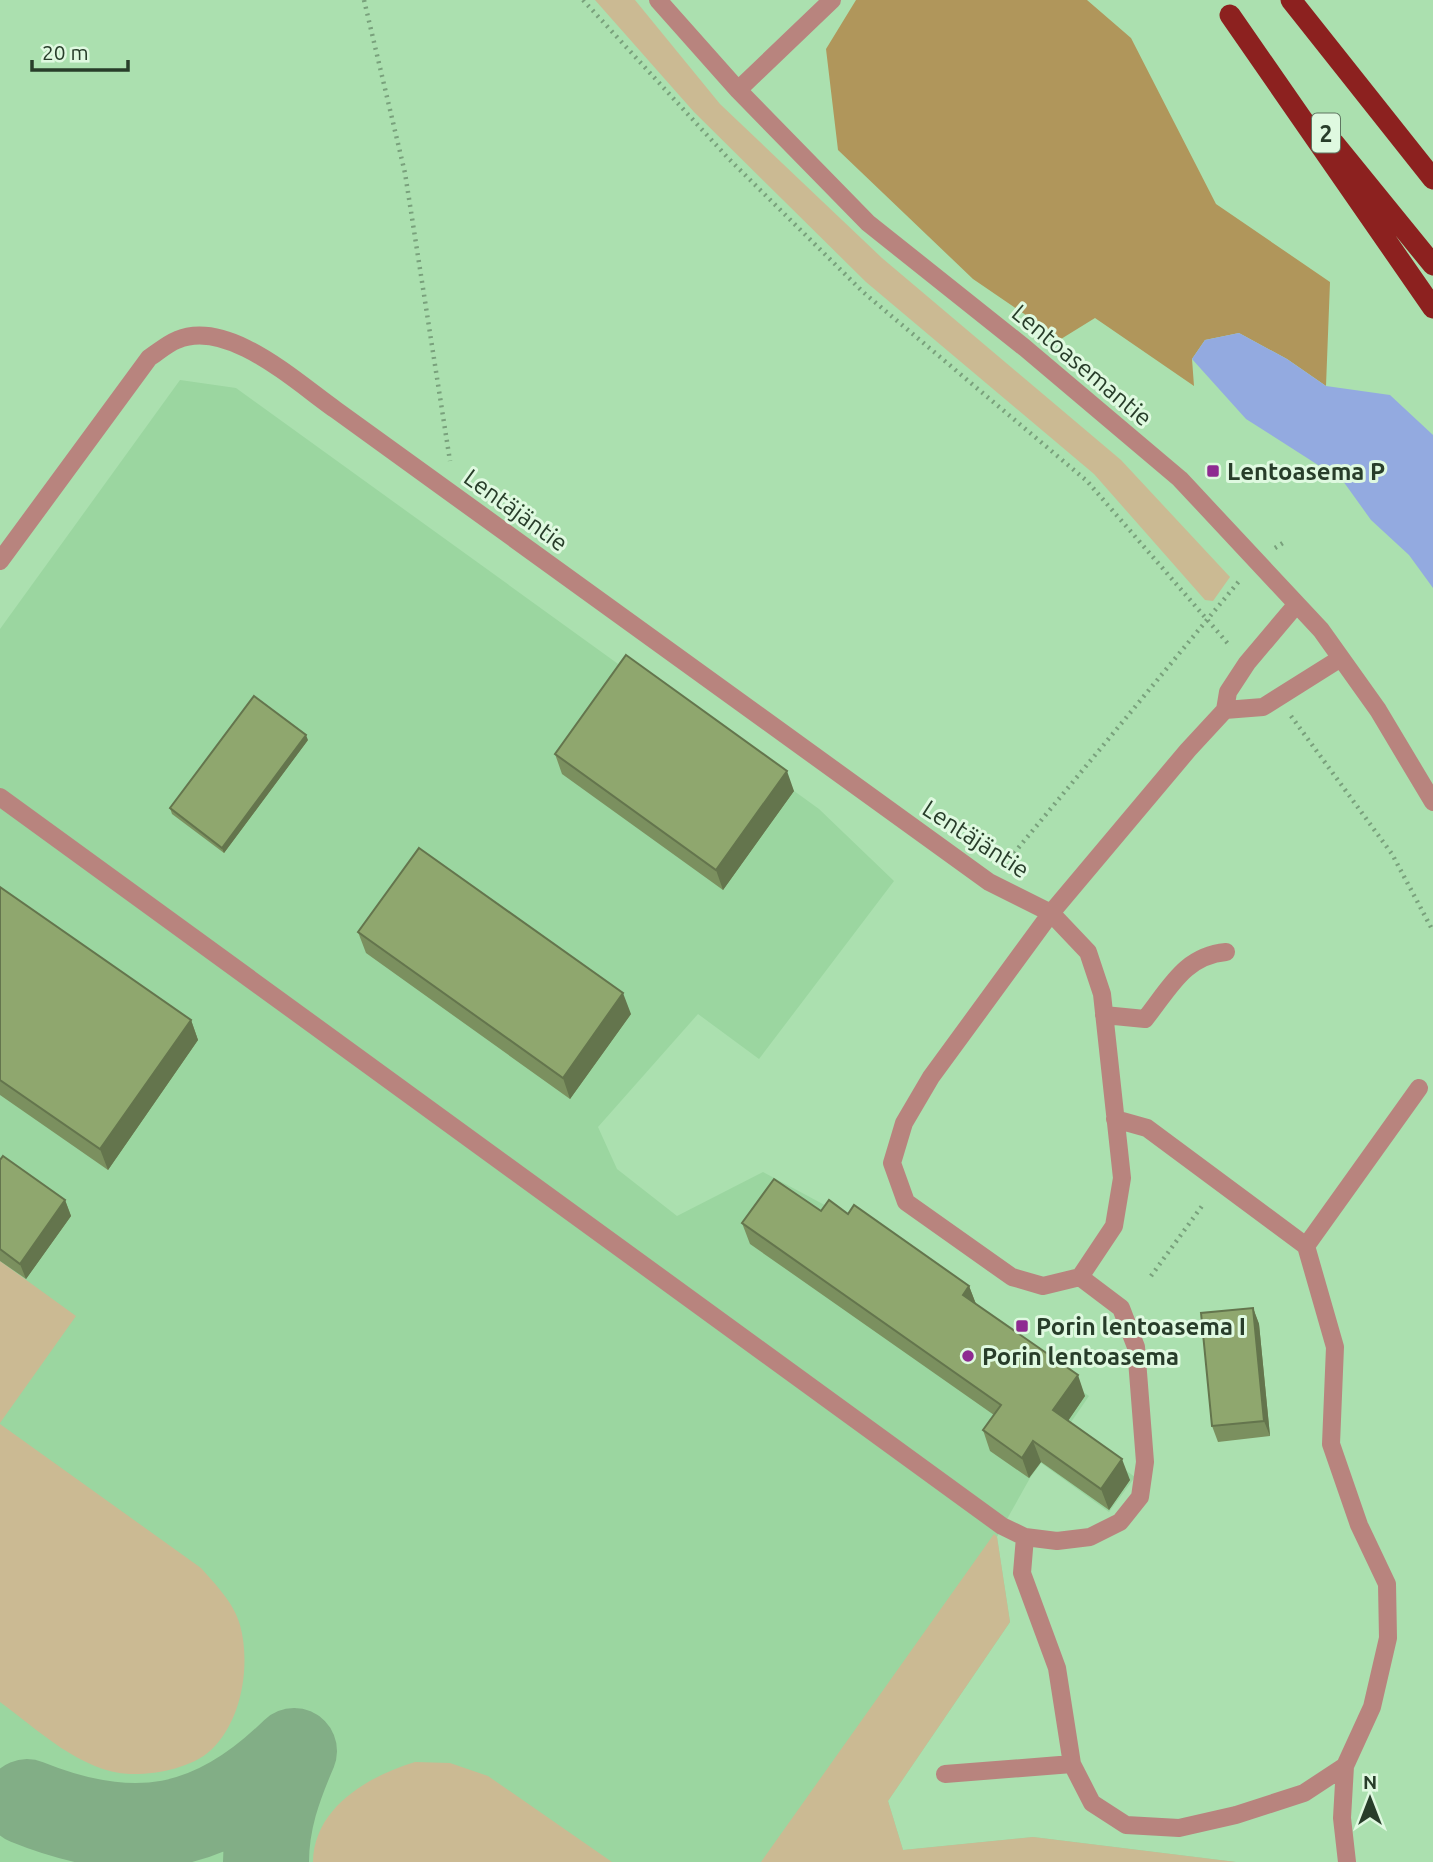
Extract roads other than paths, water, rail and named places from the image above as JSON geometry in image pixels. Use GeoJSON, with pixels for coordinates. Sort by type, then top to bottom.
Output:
{"type":"FeatureCollection","features":[{"type":"Feature","properties":{"kind":"highway","name":"2"},"geometry":{"type":"LineString","coordinates":[[1292,0],[1433,180]]}},
{"type":"Feature","properties":{"kind":"highway","name":"2"},"geometry":{"type":"LineString","coordinates":[[1224,8],[1433,265]]}},
{"type":"Feature","properties":{"kind":"highway"},"geometry":{"type":"LineString","coordinates":[[1224,8],[1433,308]]}},
{"type":"Feature","properties":{"kind":"street","name":"Lentoasemantie"},"geometry":{"type":"LineString","coordinates":[[658,0],[738,90],[868,223],[1026,348],[1180,479],[1321,630],[1378,710],[1433,802]]}},
{"type":"Feature","properties":{"kind":"street"},"geometry":{"type":"LineString","coordinates":[[738,90],[832,0]]}},
{"type":"Feature","properties":{"kind":"street","name":"Lentäjäntie"},"geometry":{"type":"LineString","coordinates":[[0,561],[149,358],[177,340],[208,335],[240,344],[456,496],[989,882],[1051,913],[1088,952],[1102,994],[1122,1178],[1114,1226],[1080,1277]]}},
{"type":"Feature","properties":{"kind":"street"},"geometry":{"type":"LineString","coordinates":[[0,797],[991,1518],[1025,1537],[1057,1541],[1090,1537],[1120,1522],[1140,1497],[1144,1462],[1136,1347],[1121,1308],[1080,1277],[1043,1286],[1012,1277],[906,1202],[892,1163],[904,1123],[931,1077],[1051,913],[1225,710],[1228,692],[1247,663],[1296,605]]}},
{"type":"Feature","properties":{"kind":"street"},"geometry":{"type":"LineString","coordinates":[[1225,710],[1263,706],[1277,700],[1341,659]]}},
{"type":"Feature","properties":{"kind":"street"},"geometry":{"type":"LineString","coordinates":[[1104,1015],[1145,1019],[1191,962],[1206,954],[1226,952]]}},
{"type":"Feature","properties":{"kind":"street"},"geometry":{"type":"LineString","coordinates":[[1306,1246],[1419,1087]]}},
{"type":"Feature","properties":{"kind":"street"},"geometry":{"type":"LineString","coordinates":[[1115,1119],[1147,1128],[1306,1246],[1335,1347],[1331,1444],[1359,1525],[1387,1584],[1388,1638],[1372,1707],[1345,1766],[1342,1818],[1347,1862]]}},
{"type":"Feature","properties":{"kind":"street"},"geometry":{"type":"LineString","coordinates":[[1025,1537],[1022,1573],[1057,1668],[1072,1764],[1092,1803],[1126,1825],[1179,1828],[1236,1815],[1304,1793],[1345,1766]]}},
{"type":"Feature","properties":{"kind":"street"},"geometry":{"type":"LineString","coordinates":[[945,1774],[1072,1764]]}},
{"type":"Feature","properties":{"kind":"water"},"geometry":{"type":"Polygon","coordinates":[[[1239,333],[1287,359],[1326,386],[1390,395],[1433,435],[1433,588],[1409,555],[1371,520],[1343,481],[1246,419],[1192,359],[1205,340],[1239,333]]]}},
{"type":"Feature","properties":{"kind":"place","name":"Lentoasema P"},"geometry":{"type":"Point","coordinates":[1213,471]}},
{"type":"Feature","properties":{"kind":"place","name":"Porin lentoasema I"},"geometry":{"type":"Point","coordinates":[1022,1326]}},
{"type":"Feature","properties":{"kind":"place","name":"Porin lentoasema"},"geometry":{"type":"Point","coordinates":[968,1356]}}]}
